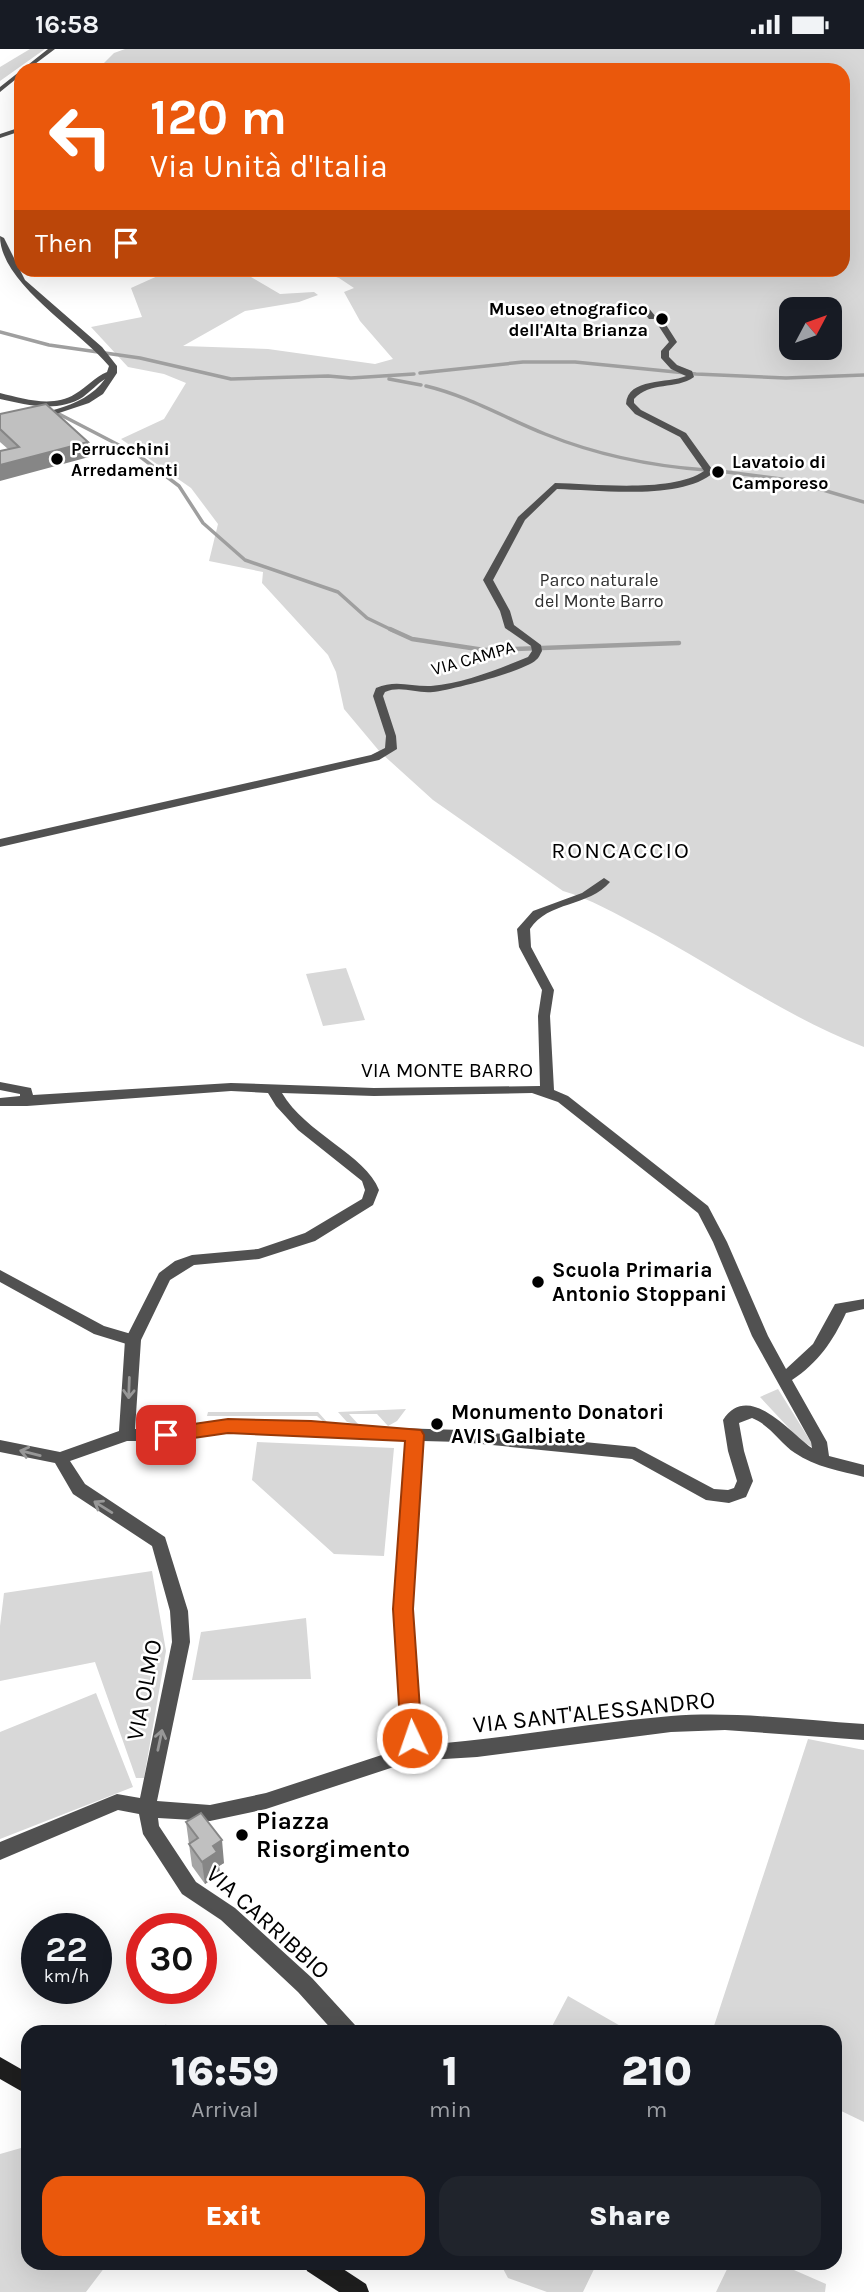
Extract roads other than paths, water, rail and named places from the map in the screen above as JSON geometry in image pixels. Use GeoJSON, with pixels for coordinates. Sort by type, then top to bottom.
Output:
{"type":"FeatureCollection","features":[{"type":"Feature","properties":{"kind":"main road"},"geometry":{"type":"LineString","coordinates":[[0,2067],[21,2080]]}},
{"type":"Feature","properties":{"kind":"main road"},"geometry":{"type":"LineString","coordinates":[[325,2270],[358,2292]]}},
{"type":"Feature","properties":{"kind":"street"},"geometry":{"type":"LineString","coordinates":[[33,63],[52,49]]}},
{"type":"Feature","properties":{"kind":"street"},"geometry":{"type":"LineString","coordinates":[[0,90],[14,78]]}},
{"type":"Feature","properties":{"kind":"street"},"geometry":{"type":"LineString","coordinates":[[0,238],[14,265]]}},
{"type":"Feature","properties":{"kind":"street"},"geometry":{"type":"LineString","coordinates":[[0,424],[79,404],[95,395],[113,375],[113,366],[99,349],[20,277]]}},
{"type":"Feature","properties":{"kind":"street","name":"VIA CAMPA"},"geometry":{"type":"LineString","coordinates":[[4,841],[384,755],[391,749],[391,736],[379,696],[380,690],[393,685],[430,689],[461,683],[533,659],[537,651],[536,645],[509,626],[505,611],[488,580],[521,519],[555,486],[650,488],[705,478],[709,472],[683,435],[638,412],[630,404],[630,398],[637,389],[651,384],[683,381],[690,375],[674,367],[665,358],[665,351],[673,342],[644,308]]}},
{"type":"Feature","properties":{"kind":"street"},"geometry":{"type":"LineString","coordinates":[[0,396],[38,404],[64,401],[82,394],[102,376],[113,375]]}},
{"type":"Feature","properties":{"kind":"street"},"geometry":{"type":"LineString","coordinates":[[547,1093],[544,1014],[548,989],[524,944],[522,932],[528,922],[542,912],[585,898],[596,892],[604,882]]}},
{"type":"Feature","properties":{"kind":"street"},"geometry":{"type":"LineString","coordinates":[[0,1086],[26,1091],[27,1102]]}},
{"type":"Feature","properties":{"kind":"street","name":"VIA MONTE BARRO"},"geometry":{"type":"LineString","coordinates":[[0,1102],[231,1087],[374,1092],[532,1089],[563,1099],[702,1210],[720,1241],[760,1335],[819,1442],[822,1459]]}},
{"type":"Feature","properties":{"kind":"street"},"geometry":{"type":"LineString","coordinates":[[127,1435],[133,1340],[164,1277],[180,1265],[208,1257],[260,1254],[310,1237],[362,1207],[371,1196],[368,1179],[294,1117],[273,1089]]}},
{"type":"Feature","properties":{"kind":"street"},"geometry":{"type":"LineString","coordinates":[[0,1275],[99,1330],[133,1340]]}},
{"type":"Feature","properties":{"kind":"street"},"geometry":{"type":"LineString","coordinates":[[784,1378],[805,1364],[828,1337],[839,1308],[864,1304]]}},
{"type":"Feature","properties":{"kind":"street"},"geometry":{"type":"LineString","coordinates":[[0,1446],[60,1458],[127,1435],[166,1435],[228,1426],[311,1428],[530,1442],[635,1453],[692,1486],[712,1495],[729,1497],[740,1492],[745,1481],[731,1420],[738,1414],[751,1411],[765,1416],[804,1451],[864,1471]]}},
{"type":"Feature","properties":{"kind":"street"},"geometry":{"type":"LineString","coordinates":[[412,1753],[403,1609],[415,1435]]}},
{"type":"Feature","properties":{"kind":"street","name":"VIA OLMO"},"geometry":{"type":"LineString","coordinates":[[60,1458],[79,1489],[159,1542],[179,1611],[181,1642],[146,1807]]}},
{"type":"Feature","properties":{"kind":"street","name":"VIA SANT'ALESSANDRO"},"geometry":{"type":"LineString","coordinates":[[0,1851],[117,1802],[210,1812],[266,1801],[412,1753],[477,1749],[671,1724],[725,1722],[864,1732]]}},
{"type":"Feature","properties":{"kind":"street","name":"VIA CARRIBBIO"},"geometry":{"type":"LineString","coordinates":[[146,1807],[150,1828],[190,1888],[228,1914],[304,1985],[341,2025]]}},
{"type":"Feature","properties":{"kind":"waterway"},"geometry":{"type":"LineString","coordinates":[[0,332],[49,345],[140,358],[231,379],[328,376],[351,378],[414,374]]}},
{"type":"Feature","properties":{"kind":"waterway"},"geometry":{"type":"LineString","coordinates":[[420,373],[523,362],[575,362],[696,374],[786,378],[864,375]]}},
{"type":"Feature","properties":{"kind":"waterway"},"geometry":{"type":"LineString","coordinates":[[389,379],[421,385]]}},
{"type":"Feature","properties":{"kind":"waterway"},"geometry":{"type":"LineString","coordinates":[[426,386],[457,395],[545,434],[584,448],[665,466],[706,470]]}},
{"type":"Feature","properties":{"kind":"waterway"},"geometry":{"type":"LineString","coordinates":[[59,414],[138,455],[179,486],[203,523],[245,560],[338,592],[367,618],[394,631]]}},
{"type":"Feature","properties":{"kind":"waterway"},"geometry":{"type":"LineString","coordinates":[[711,470],[789,480],[864,502]]}},
{"type":"Feature","properties":{"kind":"waterway"},"geometry":{"type":"LineString","coordinates":[[390,629],[412,639],[484,650],[679,643]]}},
{"type":"Feature","properties":{"kind":"tunnel"},"geometry":{"type":"LineString","coordinates":[[639,302],[644,308]]}},
{"type":"Feature","properties":{"kind":"place","name":"Museo etnografico dell'Alta Brianza"},"geometry":{"type":"Point","coordinates":[662,319]}},
{"type":"Feature","properties":{"kind":"place","name":"Perrucchini Arredamenti"},"geometry":{"type":"Point","coordinates":[57,459]}},
{"type":"Feature","properties":{"kind":"place","name":"Lavatoio di Camporeso"},"geometry":{"type":"Point","coordinates":[718,472]}},
{"type":"Feature","properties":{"kind":"place","name":"Scuola Primaria Antonio Stoppani"},"geometry":{"type":"Point","coordinates":[538,1282]}},
{"type":"Feature","properties":{"kind":"place","name":"Monumento Donatori AVIS Galbiate"},"geometry":{"type":"Point","coordinates":[437,1424]}},
{"type":"Feature","properties":{"kind":"place","name":"Piazza Risorgimento"},"geometry":{"type":"Point","coordinates":[242,1835]}},
{"type":"Feature","properties":{"kind":"district","name":"RONCACCIO"},"geometry":{"type":"Point","coordinates":[621,850]}},
{"type":"Feature","properties":{"kind":"park label","name":"Parco naturale del Monte Barro"},"geometry":{"type":"Point","coordinates":[599,590]}}]}
